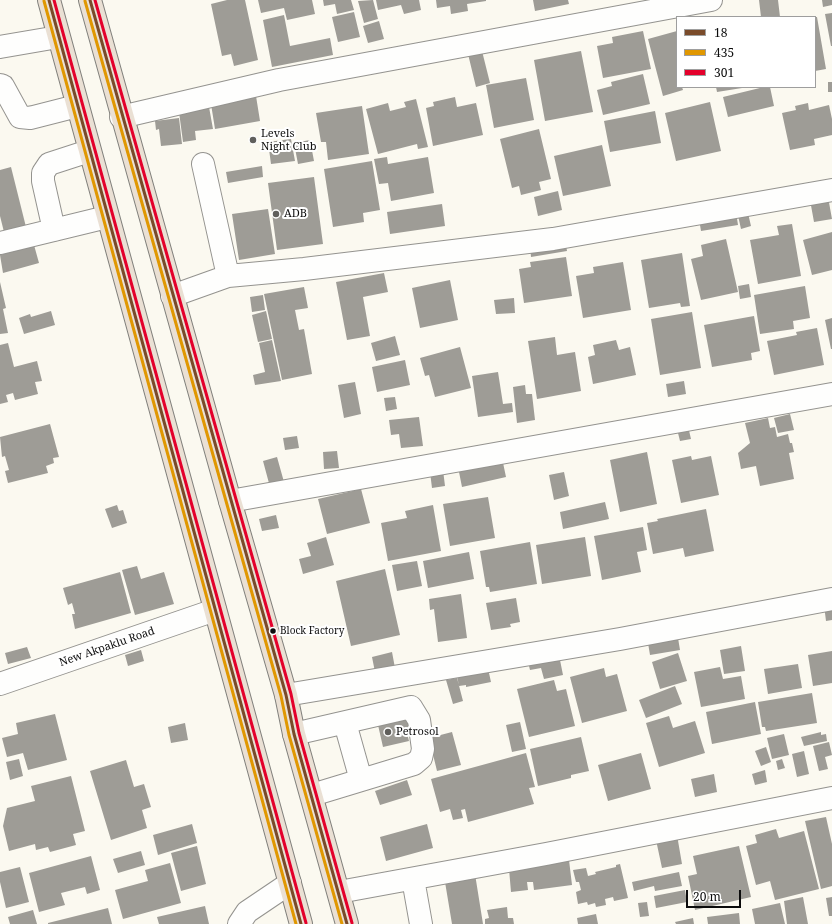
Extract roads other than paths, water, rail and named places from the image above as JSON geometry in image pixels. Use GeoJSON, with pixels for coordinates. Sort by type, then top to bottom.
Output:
{"type":"FeatureCollection","features":[{"type":"Feature","properties":{"kind":"highway"},"geometry":{"type":"LineString","coordinates":[[49,0],[301,924]]}},
{"type":"Feature","properties":{"kind":"highway"},"geometry":{"type":"LineString","coordinates":[[90,0],[230,502],[286,695],[294,734],[347,924]]}},
{"type":"Feature","properties":{"kind":"street"},"geometry":{"type":"LineString","coordinates":[[122,117],[278,80],[711,0]]}},
{"type":"Feature","properties":{"kind":"street"},"geometry":{"type":"LineString","coordinates":[[0,47],[58,37]]}},
{"type":"Feature","properties":{"kind":"street"},"geometry":{"type":"LineString","coordinates":[[0,85],[3,86],[20,117],[30,118],[77,106]]}},
{"type":"Feature","properties":{"kind":"street"},"geometry":{"type":"LineString","coordinates":[[54,230],[42,181],[43,173],[49,164],[89,151]]}},
{"type":"Feature","properties":{"kind":"street"},"geometry":{"type":"LineString","coordinates":[[203,164],[228,276]]}},
{"type":"Feature","properties":{"kind":"street"},"geometry":{"type":"LineString","coordinates":[[172,296],[228,276],[553,239],[832,190]]}},
{"type":"Feature","properties":{"kind":"street"},"geometry":{"type":"LineString","coordinates":[[0,243],[107,217]]}},
{"type":"Feature","properties":{"kind":"street"},"geometry":{"type":"LineString","coordinates":[[230,502],[832,394]]}},
{"type":"Feature","properties":{"kind":"street"},"geometry":{"type":"LineString","coordinates":[[286,695],[620,639],[832,598]]}},
{"type":"Feature","properties":{"kind":"street","name":"New Akpaklu Road"},"geometry":{"type":"LineString","coordinates":[[0,684],[215,610]]}},
{"type":"Feature","properties":{"kind":"street"},"geometry":{"type":"LineString","coordinates":[[294,734],[411,707],[419,720],[423,749],[421,758],[414,764],[312,796]]}},
{"type":"Feature","properties":{"kind":"street"},"geometry":{"type":"LineString","coordinates":[[345,723],[361,780]]}},
{"type":"Feature","properties":{"kind":"street"},"geometry":{"type":"LineString","coordinates":[[339,892],[832,798]]}},
{"type":"Feature","properties":{"kind":"street"},"geometry":{"type":"LineString","coordinates":[[413,879],[421,924]]}},
{"type":"Feature","properties":{"kind":"street"},"geometry":{"type":"LineString","coordinates":[[239,924],[247,912],[290,883]]}},
{"type":"Feature","properties":{"kind":"place","name":"Levels Night Club"},"geometry":{"type":"Point","coordinates":[253,140]}},
{"type":"Feature","properties":{"kind":"place","name":"ADB"},"geometry":{"type":"Point","coordinates":[276,214]}},
{"type":"Feature","properties":{"kind":"place","name":"Block Factory"},"geometry":{"type":"Point","coordinates":[273,631]}},
{"type":"Feature","properties":{"kind":"place","name":"Petrosol"},"geometry":{"type":"Point","coordinates":[388,732]}}]}
